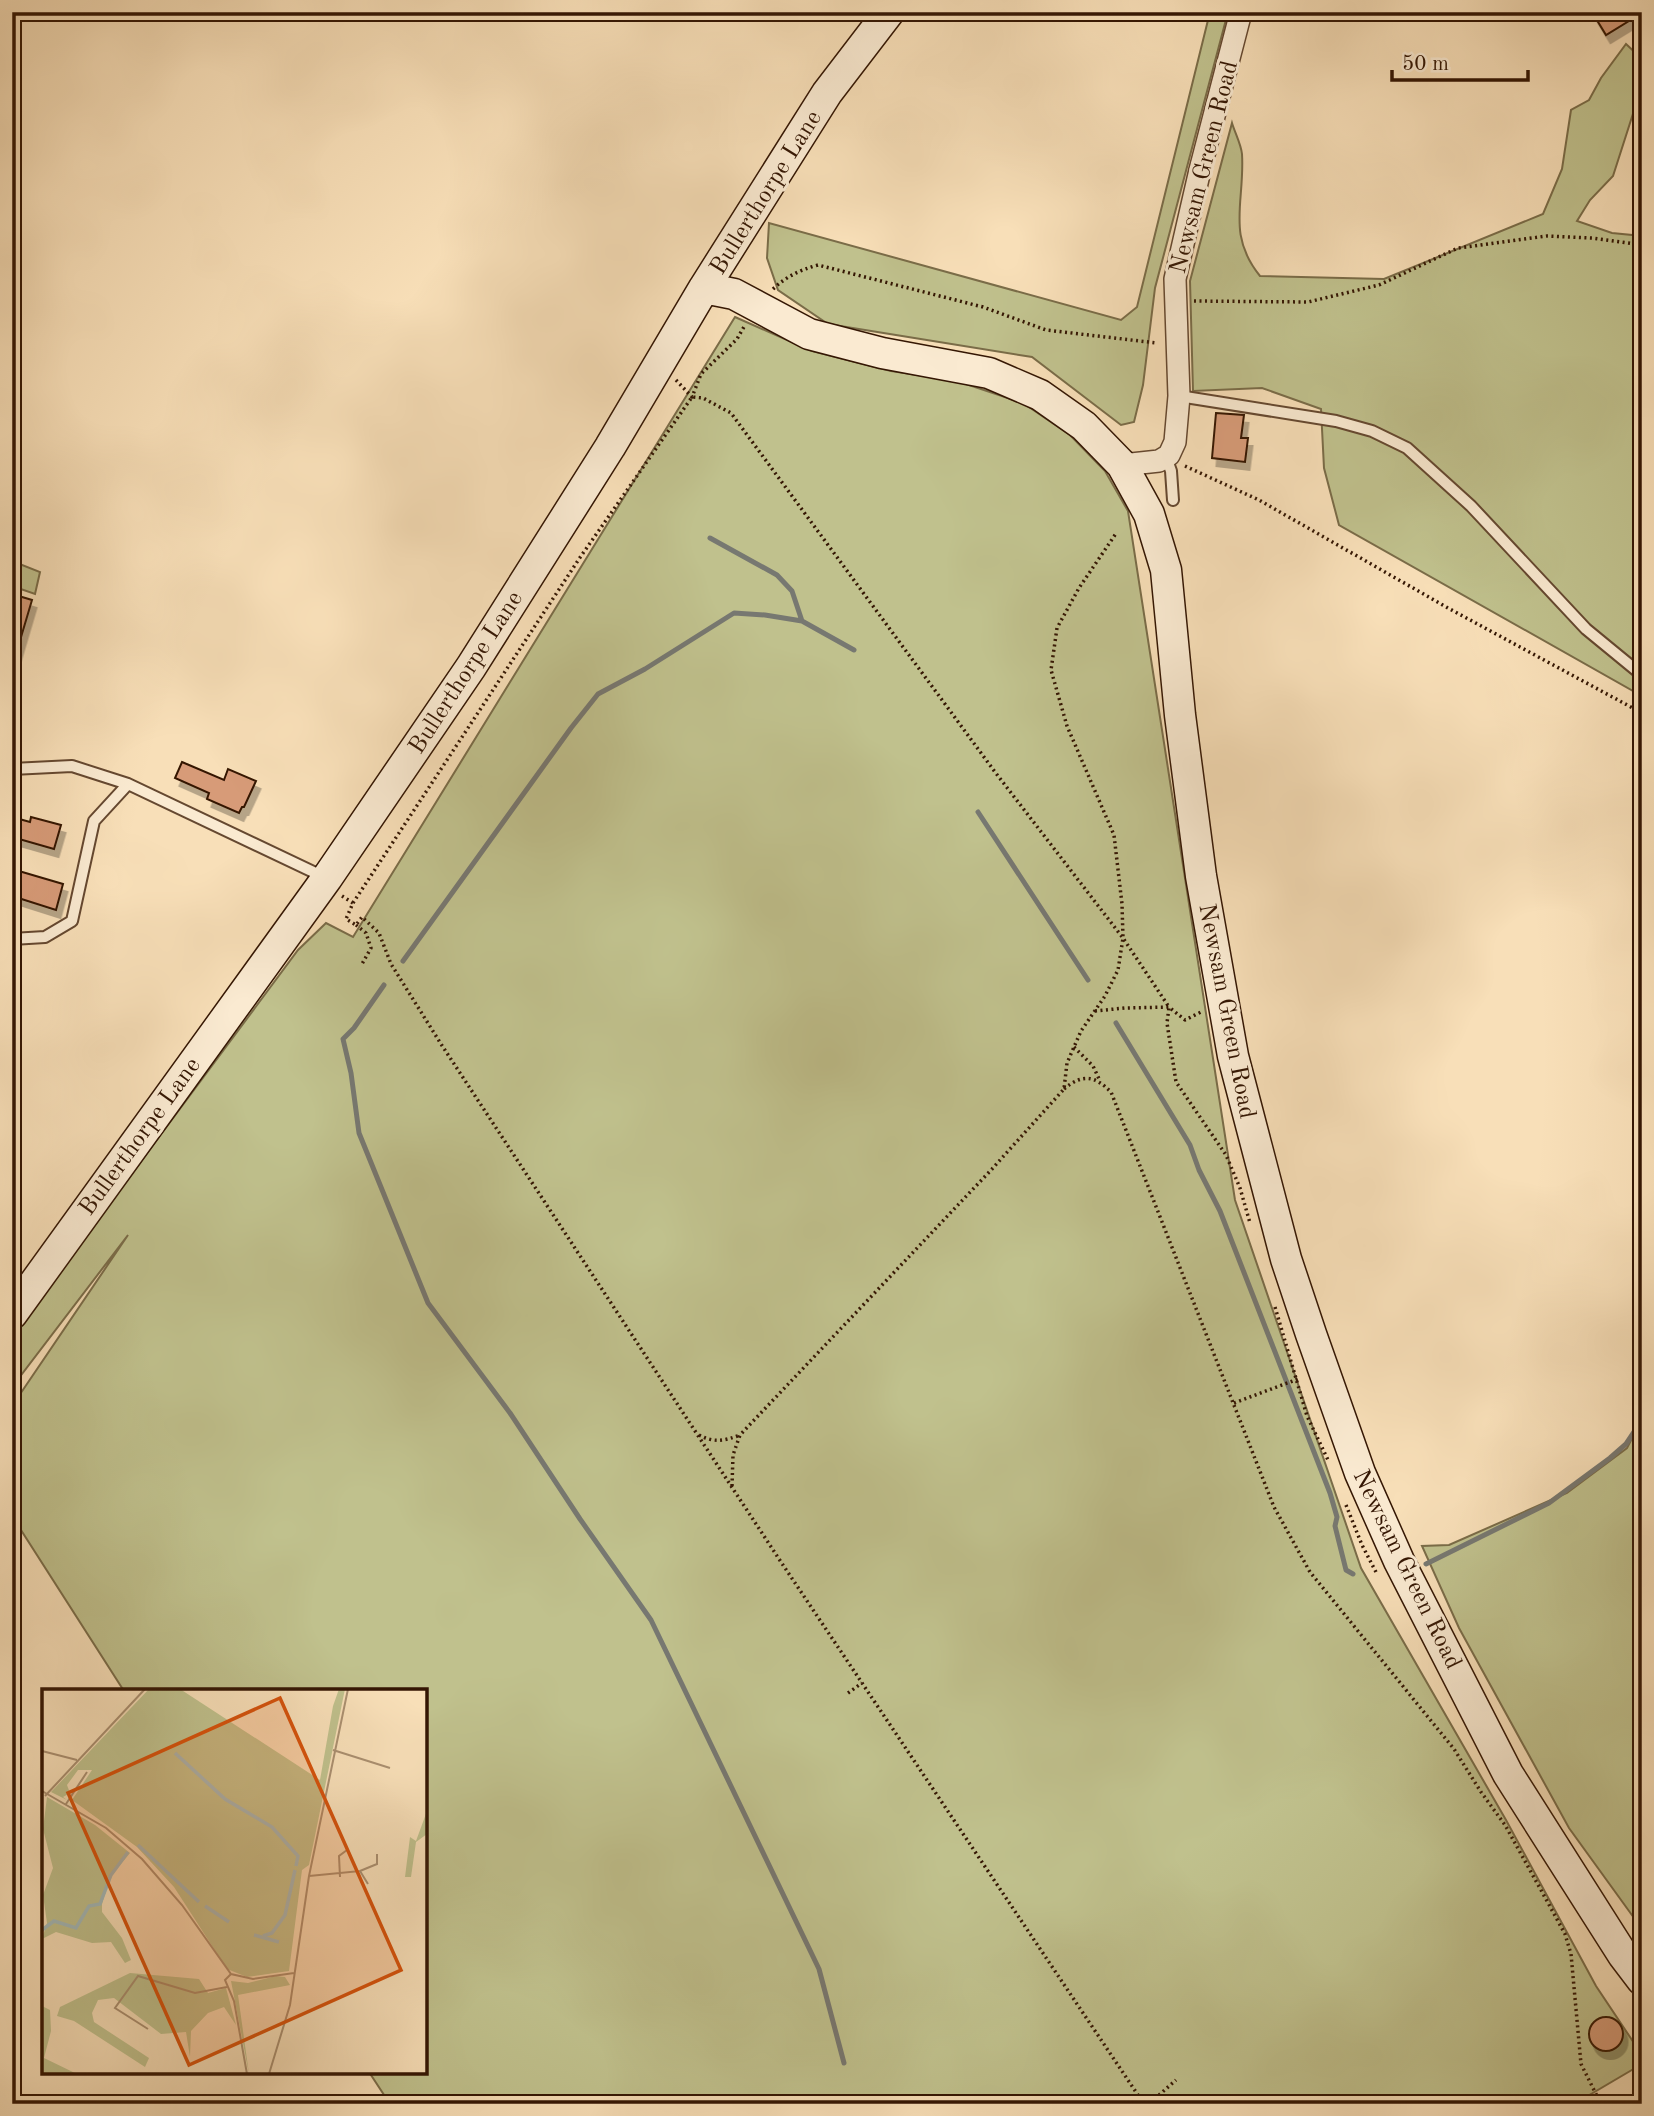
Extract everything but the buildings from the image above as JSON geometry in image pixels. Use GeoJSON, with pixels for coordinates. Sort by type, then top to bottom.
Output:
{"type":"FeatureCollection","features":[{"type":"Feature","properties":{"kind":"street","name":"Bullerthorpe Lane"},"geometry":{"type":"LineString","coordinates":[[12,1314],[324,881],[471,667],[827,93],[889,12]]}},
{"type":"Feature","properties":{"kind":"street","name":"Newsam Green Road"},"geometry":{"type":"LineString","coordinates":[[1166,457],[1175,442],[1178,396],[1175,279],[1241,12]]}},
{"type":"Feature","properties":{"kind":"street","name":"Newsam Green Road"},"geometry":{"type":"LineString","coordinates":[[704,288],[734,294],[809,334],[881,353],[989,373],[1040,395],[1084,426],[1122,465],[1149,514],[1166,570],[1181,728],[1202,876],[1233,1056],[1286,1259],[1360,1473],[1399,1561],[1508,1774],[1623,1955],[1638,1991]]}},
{"type":"Feature","properties":{"kind":"street"},"geometry":{"type":"LineString","coordinates":[[1122,465],[1160,461],[1166,457]]}},
{"type":"Feature","properties":{"kind":"lane"},"geometry":{"type":"LineString","coordinates":[[1178,396],[1336,421],[1407,447],[1471,506],[1587,629],[1642,676]]}},
{"type":"Feature","properties":{"kind":"lane"},"geometry":{"type":"LineString","coordinates":[[1166,457],[1171,471],[1173,500]]}},
{"type":"Feature","properties":{"kind":"lane"},"geometry":{"type":"LineString","coordinates":[[12,769],[72,766],[128,784],[324,881]]}},
{"type":"Feature","properties":{"kind":"lane"},"geometry":{"type":"LineString","coordinates":[[12,939],[45,937],[72,921],[94,821],[128,784]]}},
{"type":"Feature","properties":{"kind":"lane"},"geometry":{"type":"LineString","coordinates":[[1629,2104],[1642,2096]]}},
{"type":"Feature","properties":{"kind":"path"},"geometry":{"type":"LineString","coordinates":[[1175,301],[1308,302],[1378,285],[1458,247],[1547,236],[1592,238],[1642,245]]}},
{"type":"Feature","properties":{"kind":"path"},"geometry":{"type":"LineString","coordinates":[[362,964],[371,948],[366,933],[346,919],[353,903],[579,559],[692,397],[701,374],[737,339],[756,304],[783,279],[818,265],[984,307],[1046,330],[1177,345]]}},
{"type":"Feature","properties":{"kind":"path"},"geometry":{"type":"LineString","coordinates":[[692,397],[703,398],[731,413],[995,772],[1123,938],[1169,1007],[1185,1020],[1224,1001]]}},
{"type":"Feature","properties":{"kind":"path"},"geometry":{"type":"LineString","coordinates":[[1166,457],[1259,500],[1448,608],[1642,713]]}},
{"type":"Feature","properties":{"kind":"path"},"geometry":{"type":"LineString","coordinates":[[1064,1089],[1067,1063],[1081,1031],[1118,970],[1123,938],[1122,904],[1114,835],[1067,726],[1051,670],[1057,628],[1079,588],[1117,532]]}},
{"type":"Feature","properties":{"kind":"path"},"geometry":{"type":"LineString","coordinates":[[324,881],[353,903]]}},
{"type":"Feature","properties":{"kind":"path"},"geometry":{"type":"LineString","coordinates":[[356,925],[362,917],[379,933],[391,964],[440,1044],[732,1489],[1143,2102],[1159,2095],[1176,2080]]}},
{"type":"Feature","properties":{"kind":"path"},"geometry":{"type":"LineString","coordinates":[[1095,1011],[1169,1007]]}},
{"type":"Feature","properties":{"kind":"path"},"geometry":{"type":"LineString","coordinates":[[1169,1007],[1167,1023],[1176,1082],[1226,1155],[1240,1188],[1251,1227]]}},
{"type":"Feature","properties":{"kind":"path"},"geometry":{"type":"LineString","coordinates":[[1074,1047],[1093,1066],[1100,1081],[1111,1092],[1274,1507],[1310,1572],[1454,1749],[1505,1825],[1564,1934],[1572,1954],[1581,2064],[1601,2104]]}},
{"type":"Feature","properties":{"kind":"path"},"geometry":{"type":"LineString","coordinates":[[732,1489],[733,1455],[740,1436],[1064,1089],[1088,1077],[1100,1081]]}},
{"type":"Feature","properties":{"kind":"path"},"geometry":{"type":"LineString","coordinates":[[1274,1303],[1307,1416],[1330,1465]]}},
{"type":"Feature","properties":{"kind":"path"},"geometry":{"type":"LineString","coordinates":[[1234,1403],[1296,1380]]}},
{"type":"Feature","properties":{"kind":"path"},"geometry":{"type":"LineString","coordinates":[[697,1434],[709,1440],[724,1441],[740,1436]]}},
{"type":"Feature","properties":{"kind":"path"},"geometry":{"type":"LineString","coordinates":[[1344,1499],[1362,1545],[1381,1582]]}},
{"type":"Feature","properties":{"kind":"path"},"geometry":{"type":"LineString","coordinates":[[848,1693],[862,1683]]}},
{"type":"Feature","properties":{"kind":"path"},"geometry":{"type":"LineString","coordinates":[[1638,1991],[1642,2013]]}},
{"type":"Feature","properties":{"kind":"green space"},"geometry":{"type":"Polygon","coordinates":[[[1210,12],[1228,12],[1155,288],[1143,385],[1134,422],[1121,425],[1032,357],[828,324],[778,290],[767,258],[769,223],[1121,320],[1137,307],[1210,12]]]}},
{"type":"Feature","properties":{"kind":"green space"},"geometry":{"type":"Polygon","coordinates":[[[1626,44],[1641,58],[1639,95],[1613,176],[1590,200],[1577,221],[1612,233],[1642,236],[1642,696],[1339,525],[1324,468],[1321,409],[1262,388],[1193,391],[1190,281],[1232,123],[1242,154],[1240,232],[1243,246],[1260,276],[1384,279],[1543,214],[1562,169],[1571,110],[1589,100],[1601,78],[1626,44]]]}},
{"type":"Feature","properties":{"kind":"green space"},"geometry":{"type":"Polygon","coordinates":[[[735,317],[812,351],[891,371],[957,381],[1023,403],[1070,435],[1105,471],[1128,511],[1235,1200],[1361,1568],[1506,1820],[1596,1986],[1642,2055],[1642,2064],[1574,2104],[390,2104],[370,2074],[427,2074],[427,1689],[123,1689],[12,1516],[12,1406],[128,1235],[12,1387],[12,1339],[298,950],[326,923],[353,937],[735,317]]]}},
{"type":"Feature","properties":{"kind":"green space"},"geometry":{"type":"Polygon","coordinates":[[[12,561],[40,572],[35,594],[12,586],[12,561]]]}},
{"type":"Feature","properties":{"kind":"green space"},"geometry":{"type":"Polygon","coordinates":[[[1642,1419],[1642,1929],[1569,1828],[1459,1628],[1422,1546],[1449,1545],[1567,1493],[1627,1448],[1642,1419]]]}},
{"type":"Feature","properties":{"kind":"waterway"},"geometry":{"type":"LineString","coordinates":[[710,538],[777,575],[792,591],[802,621]]}},
{"type":"Feature","properties":{"kind":"waterway"},"geometry":{"type":"LineString","coordinates":[[403,961],[598,694],[645,669],[734,613],[802,621],[854,650]]}},
{"type":"Feature","properties":{"kind":"waterway"},"geometry":{"type":"LineString","coordinates":[[978,812],[1088,980]]}},
{"type":"Feature","properties":{"kind":"waterway"},"geometry":{"type":"LineString","coordinates":[[384,985],[354,1028],[343,1039],[351,1073],[359,1133],[428,1303],[510,1413],[651,1620],[819,1969],[844,2063]]}},
{"type":"Feature","properties":{"kind":"waterway"},"geometry":{"type":"LineString","coordinates":[[1116,1023],[1190,1145],[1199,1170],[1220,1211],[1330,1493],[1346,1570],[1353,1574]]}},
{"type":"Feature","properties":{"kind":"waterway"},"geometry":{"type":"LineString","coordinates":[[1426,1564],[1549,1503],[1626,1444],[1642,1420]]}}]}
